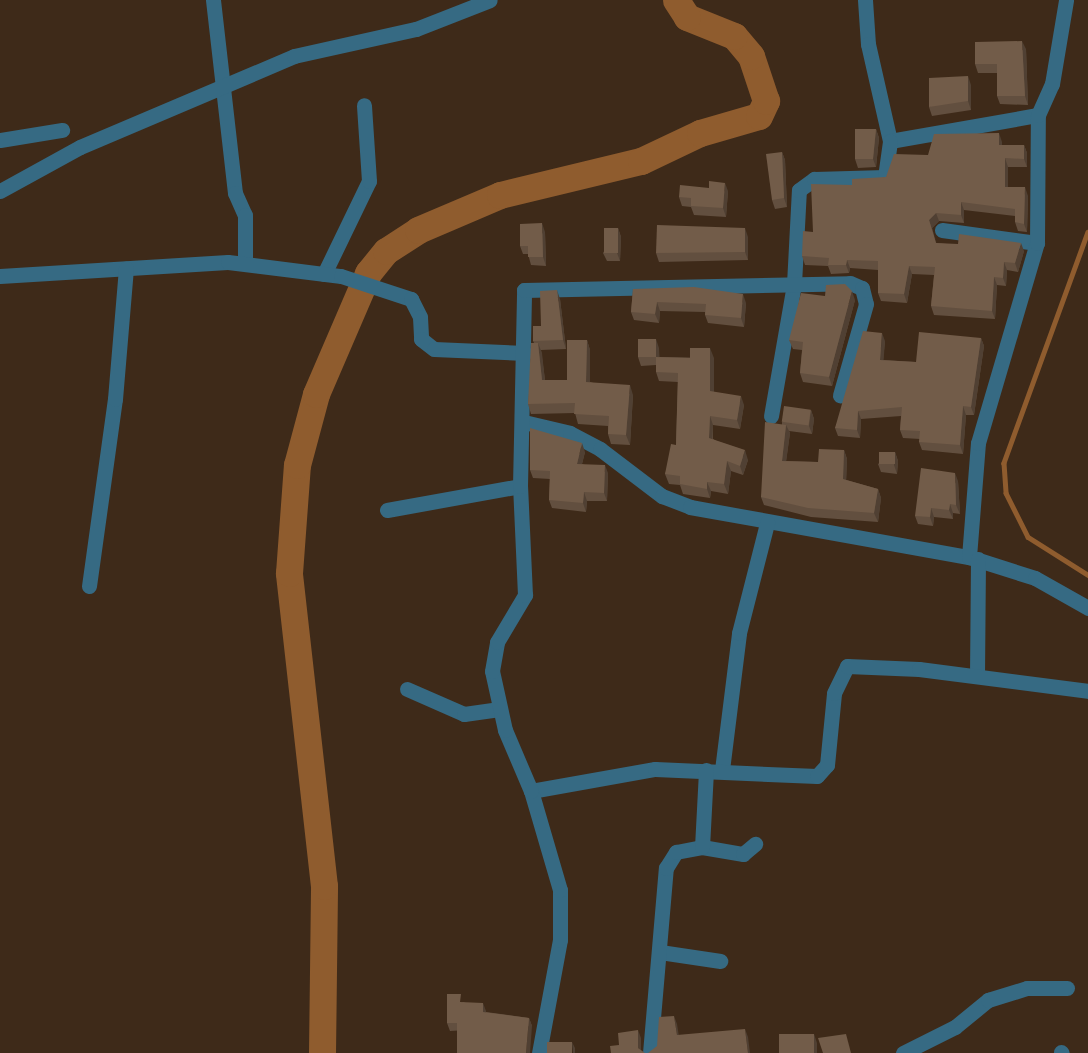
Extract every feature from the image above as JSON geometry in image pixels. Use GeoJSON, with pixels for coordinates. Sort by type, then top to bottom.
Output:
{"type":"FeatureCollection","features":[{"type":"Feature","properties":{"kind":"street"},"geometry":{"type":"LineString","coordinates":[[213,0],[235,193],[245,215],[244,263]]}},
{"type":"Feature","properties":{"kind":"street"},"geometry":{"type":"LineString","coordinates":[[0,191],[80,147],[294,56],[416,29],[490,0]]}},
{"type":"Feature","properties":{"kind":"street"},"geometry":{"type":"LineString","coordinates":[[771,416],[794,284],[799,190],[814,179],[885,177],[890,141],[868,44],[866,0]]}},
{"type":"Feature","properties":{"kind":"street"},"geometry":{"type":"LineString","coordinates":[[977,675],[974,558],[978,443],[1037,243],[1038,115],[1052,84],[1066,0]]}},
{"type":"Feature","properties":{"kind":"street"},"geometry":{"type":"LineString","coordinates":[[324,274],[369,181],[364,105]]}},
{"type":"Feature","properties":{"kind":"street"},"geometry":{"type":"LineString","coordinates":[[890,141],[1038,115]]}},
{"type":"Feature","properties":{"kind":"street"},"geometry":{"type":"LineString","coordinates":[[0,140],[62,130]]}},
{"type":"Feature","properties":{"kind":"street"},"geometry":{"type":"LineString","coordinates":[[942,230],[1037,243]]}},
{"type":"Feature","properties":{"kind":"street"},"geometry":{"type":"LineString","coordinates":[[0,276],[244,263],[341,276],[393,291],[411,299],[420,317],[421,339],[434,350],[525,353]]}},
{"type":"Feature","properties":{"kind":"street"},"geometry":{"type":"LineString","coordinates":[[89,586],[115,399],[126,268]]}},
{"type":"Feature","properties":{"kind":"street"},"geometry":{"type":"LineString","coordinates":[[539,1053],[554,987],[562,914],[553,857],[531,791],[498,709],[492,671],[497,642],[525,595],[520,486],[524,422],[524,290],[794,284],[835,280],[862,288],[866,294],[840,395]]}},
{"type":"Feature","properties":{"kind":"street"},"geometry":{"type":"LineString","coordinates":[[524,422],[570,433],[600,449],[662,496],[767,523],[974,558],[1035,578],[1088,608]]}},
{"type":"Feature","properties":{"kind":"street"},"geometry":{"type":"LineString","coordinates":[[387,510],[520,486]]}},
{"type":"Feature","properties":{"kind":"street"},"geometry":{"type":"LineString","coordinates":[[722,770],[740,633],[767,523]]}},
{"type":"Feature","properties":{"kind":"street"},"geometry":{"type":"LineString","coordinates":[[531,791],[633,771],[722,770],[820,775],[828,760],[834,693],[847,666],[977,675],[1088,691]]}},
{"type":"Feature","properties":{"kind":"street"},"geometry":{"type":"LineString","coordinates":[[407,689],[464,714],[498,709]]}},
{"type":"Feature","properties":{"kind":"street"},"geometry":{"type":"LineString","coordinates":[[702,847],[706,770]]}},
{"type":"Feature","properties":{"kind":"street"},"geometry":{"type":"LineString","coordinates":[[650,1053],[669,858],[679,850],[702,847],[743,854],[755,844]]}},
{"type":"Feature","properties":{"kind":"street"},"geometry":{"type":"LineString","coordinates":[[660,952],[720,961]]}},
{"type":"Feature","properties":{"kind":"street"},"geometry":{"type":"LineString","coordinates":[[903,1053],[948,1031],[988,1000],[1027,988],[1067,988]]}},
{"type":"Feature","properties":{"kind":"building"},"geometry":{"type":"Polygon","coordinates":[[[1022,41],[1025,96],[997,96],[997,64],[975,64],[975,42],[1022,41]]]}},
{"type":"Feature","properties":{"kind":"building"},"geometry":{"type":"Polygon","coordinates":[[[968,76],[968,101],[929,107],[929,78],[968,76]]]}},
{"type":"Feature","properties":{"kind":"building"},"geometry":{"type":"Polygon","coordinates":[[[855,129],[876,129],[873,159],[855,159],[855,129]]]}},
{"type":"Feature","properties":{"kind":"building"},"geometry":{"type":"Polygon","coordinates":[[[999,133],[999,145],[1024,145],[1024,159],[1005,158],[1005,187],[1025,187],[1024,224],[1015,222],[1015,209],[961,202],[961,215],[936,213],[929,220],[936,243],[958,244],[959,234],[1021,243],[1015,263],[1004,262],[1003,278],[994,277],[992,311],[931,306],[935,267],[909,266],[904,294],[878,293],[878,261],[847,260],[846,265],[828,265],[829,258],[802,256],[803,231],[813,232],[811,184],[852,185],[852,179],[886,177],[894,154],[928,155],[934,134],[999,133]]]}},
{"type":"Feature","properties":{"kind":"building"},"geometry":{"type":"Polygon","coordinates":[[[782,152],[784,198],[772,200],[766,154],[782,152]]]}},
{"type":"Feature","properties":{"kind":"building"},"geometry":{"type":"Polygon","coordinates":[[[709,181],[725,183],[723,208],[691,206],[691,198],[679,197],[680,185],[709,188],[709,181]]]}},
{"type":"Feature","properties":{"kind":"building"},"geometry":{"type":"Polygon","coordinates":[[[542,223],[543,257],[528,257],[528,246],[520,246],[520,224],[542,223]]]}},
{"type":"Feature","properties":{"kind":"building"},"geometry":{"type":"Polygon","coordinates":[[[657,225],[745,228],[745,252],[656,253],[657,225]]]}},
{"type":"Feature","properties":{"kind":"building"},"geometry":{"type":"Polygon","coordinates":[[[604,228],[618,228],[618,253],[604,253],[604,228]]]}},
{"type":"Feature","properties":{"kind":"building"},"geometry":{"type":"Polygon","coordinates":[[[845,284],[852,291],[829,377],[800,373],[803,342],[789,340],[801,293],[825,296],[826,285],[845,284]]]}},
{"type":"Feature","properties":{"kind":"building"},"geometry":{"type":"Polygon","coordinates":[[[694,287],[743,294],[741,318],[705,315],[706,304],[657,302],[655,314],[631,312],[633,289],[694,287]]]}},
{"type":"Feature","properties":{"kind":"building"},"geometry":{"type":"Polygon","coordinates":[[[557,290],[563,340],[533,341],[533,326],[541,326],[540,291],[557,290]]]}},
{"type":"Feature","properties":{"kind":"building"},"geometry":{"type":"Polygon","coordinates":[[[863,331],[882,333],[880,360],[916,362],[919,332],[981,338],[971,407],[963,406],[960,445],[919,442],[920,431],[900,430],[902,407],[858,411],[857,430],[835,428],[863,331]]]}},
{"type":"Feature","properties":{"kind":"building"},"geometry":{"type":"Polygon","coordinates":[[[638,339],[656,339],[656,357],[638,357],[638,339]]]}},
{"type":"Feature","properties":{"kind":"building"},"geometry":{"type":"Polygon","coordinates":[[[567,340],[587,340],[586,382],[630,385],[626,435],[608,434],[609,416],[574,414],[575,403],[528,404],[531,343],[538,343],[542,380],[567,380],[567,340]]]}},
{"type":"Feature","properties":{"kind":"building"},"geometry":{"type":"Polygon","coordinates":[[[690,348],[710,348],[710,391],[741,396],[737,420],[710,416],[709,438],[745,450],[740,466],[727,461],[724,484],[707,482],[707,489],[680,484],[680,476],[665,474],[671,444],[676,445],[678,373],[656,372],[656,357],[690,358],[690,348]]]}},
{"type":"Feature","properties":{"kind":"building"},"geometry":{"type":"Polygon","coordinates":[[[784,406],[811,410],[809,426],[782,422],[784,406]]]}},
{"type":"Feature","properties":{"kind":"building"},"geometry":{"type":"Polygon","coordinates":[[[765,422],[786,425],[782,461],[818,462],[819,449],[844,450],[843,479],[878,489],[874,513],[808,508],[761,497],[765,422]]]}},
{"type":"Feature","properties":{"kind":"building"},"geometry":{"type":"Polygon","coordinates":[[[530,428],[582,443],[577,464],[605,465],[604,493],[584,492],[583,503],[549,500],[550,471],[530,470],[530,428]]]}},
{"type":"Feature","properties":{"kind":"building"},"geometry":{"type":"Polygon","coordinates":[[[879,452],[895,452],[895,464],[879,464],[879,452]]]}},
{"type":"Feature","properties":{"kind":"building"},"geometry":{"type":"Polygon","coordinates":[[[921,468],[955,473],[956,505],[950,504],[949,510],[931,508],[930,517],[915,516],[921,468]]]}},
{"type":"Feature","properties":{"kind":"building"},"geometry":{"type":"Polygon","coordinates":[[[447,994],[461,994],[460,1002],[483,1003],[483,1012],[529,1018],[526,1053],[457,1053],[457,1023],[447,1023],[447,994]]]}},
{"type":"Feature","properties":{"kind":"building"},"geometry":{"type":"Polygon","coordinates":[[[674,1016],[677,1035],[745,1029],[748,1053],[648,1053],[657,1046],[659,1017],[674,1016]]]}},
{"type":"Feature","properties":{"kind":"building"},"geometry":{"type":"Polygon","coordinates":[[[638,1030],[638,1048],[645,1053],[611,1053],[610,1046],[619,1045],[618,1033],[638,1030]]]}},
{"type":"Feature","properties":{"kind":"building"},"geometry":{"type":"Polygon","coordinates":[[[779,1034],[814,1034],[814,1053],[779,1053],[779,1034]]]}},
{"type":"Feature","properties":{"kind":"building"},"geometry":{"type":"Polygon","coordinates":[[[846,1034],[851,1053],[823,1053],[818,1038],[846,1034]]]}},
{"type":"Feature","properties":{"kind":"building"},"geometry":{"type":"Polygon","coordinates":[[[547,1042],[572,1042],[572,1053],[547,1053],[547,1042]]]}},
{"type":"Feature","properties":{"kind":"waterway"},"geometry":{"type":"LineString","coordinates":[[322,1053],[324,886],[289,573],[297,465],[316,394],[368,273],[386,251],[418,230],[500,195],[641,161],[700,133],[759,116],[766,101],[751,56],[734,36],[687,17],[676,0]]}},
{"type":"Feature","properties":{"kind":"waterway"},"geometry":{"type":"LineString","coordinates":[[1088,232],[1004,463],[1006,493],[1028,537],[1088,575]]}}]}
